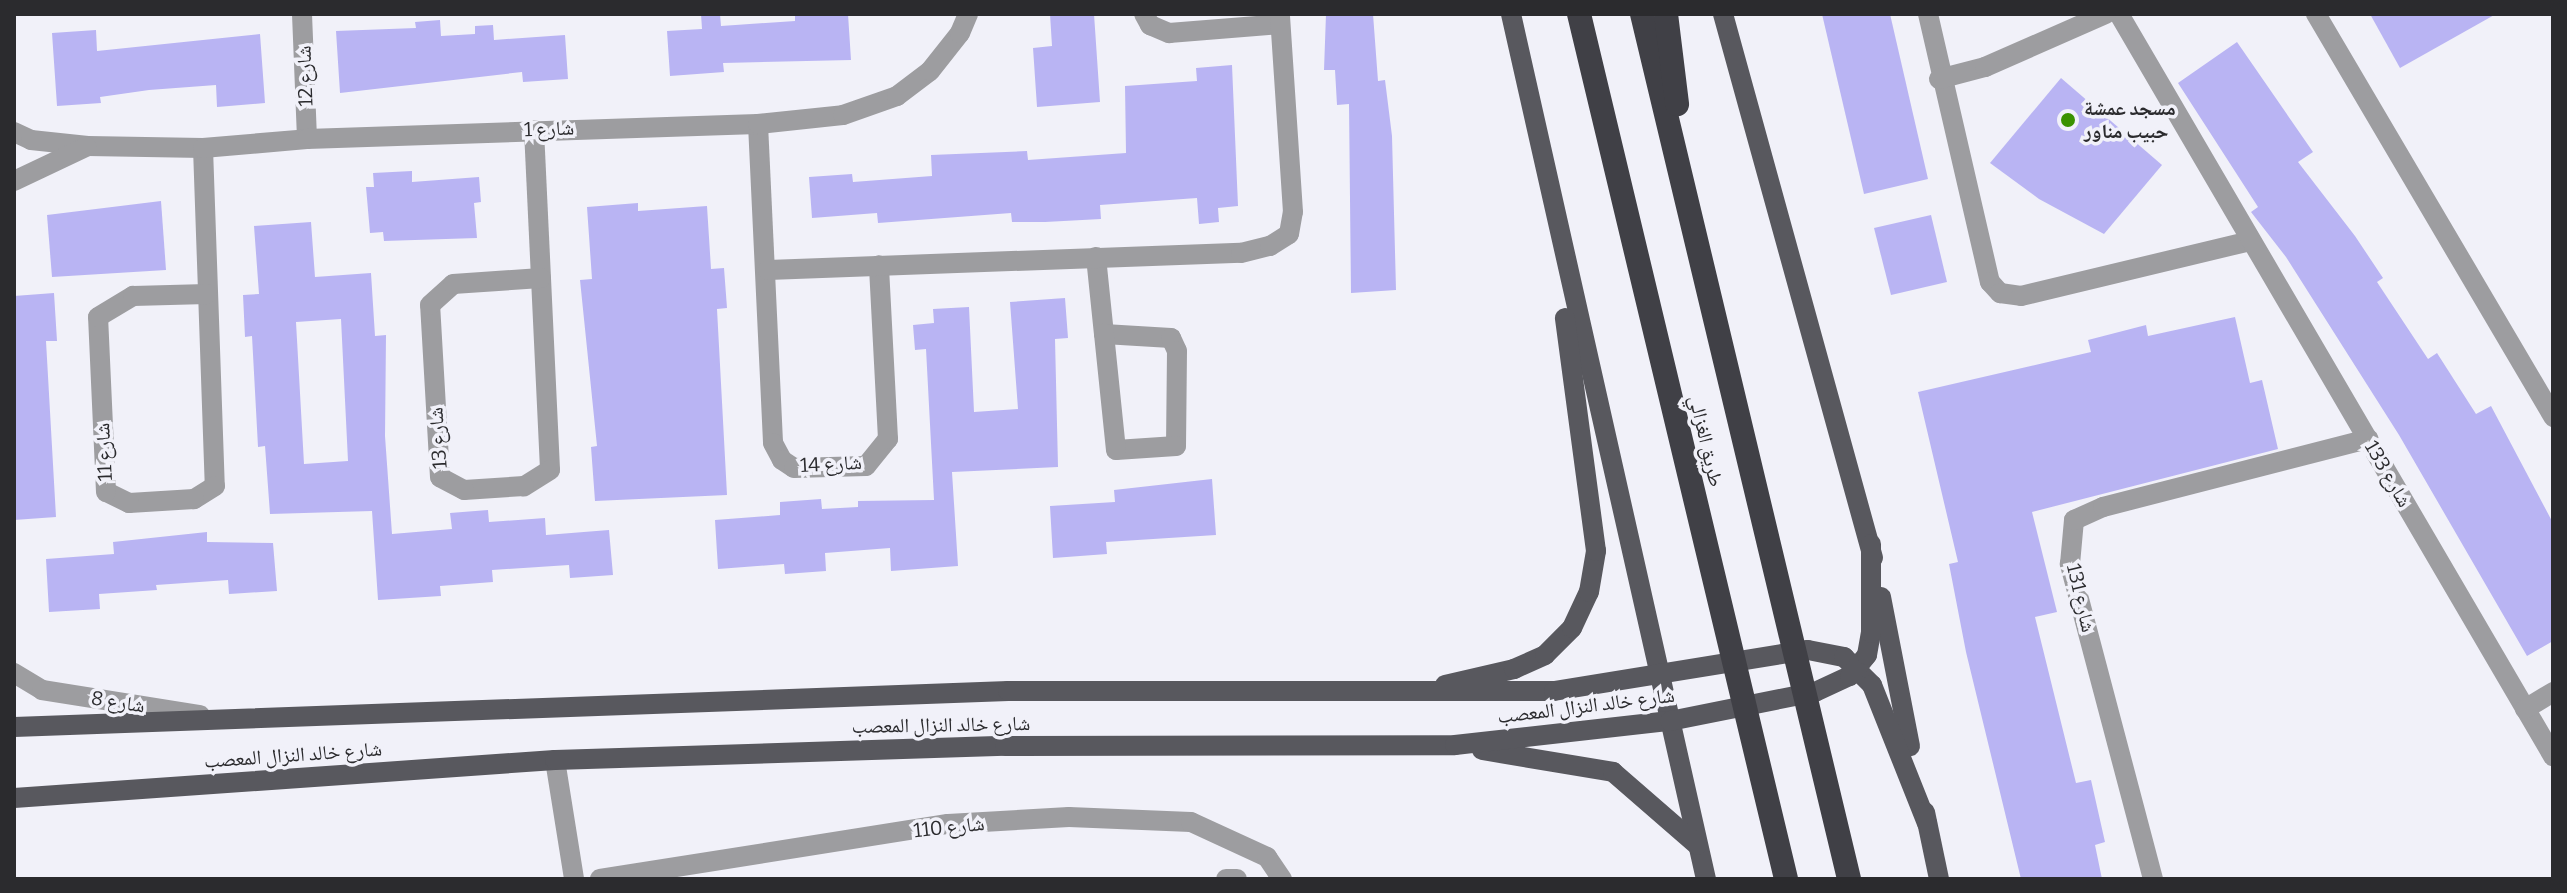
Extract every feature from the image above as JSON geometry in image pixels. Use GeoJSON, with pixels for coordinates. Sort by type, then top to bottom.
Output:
{"type":"FeatureCollection","features":[{"type":"Feature","properties":{"kind":"highway","name":"طريق الغزالي"},"geometry":{"type":"LineString","coordinates":[[1579,14],[1786,879]]}},
{"type":"Feature","properties":{"kind":"highway","name":"طريق الغزالي"},"geometry":{"type":"LineString","coordinates":[[1642,14],[1849,879]]}},
{"type":"Feature","properties":{"kind":"highway"},"geometry":{"type":"LineString","coordinates":[[1666,14],[1689,209]]}},
{"type":"Feature","properties":{"kind":"main road"},"geometry":{"type":"LineString","coordinates":[[1511,14],[1556,230],[1706,879]]}},
{"type":"Feature","properties":{"kind":"main road"},"geometry":{"type":"LineString","coordinates":[[1723,14],[1871,544],[1939,879]]}},
{"type":"Feature","properties":{"kind":"main road"},"geometry":{"type":"LineString","coordinates":[[1417,691],[1514,669],[1545,655],[1572,628],[1589,592],[1596,551],[1582,469],[1556,230]]}},
{"type":"Feature","properties":{"kind":"main road"},"geometry":{"type":"LineString","coordinates":[[1871,544],[1871,633],[1859,667],[1892,726],[1927,823]]}},
{"type":"Feature","properties":{"kind":"main road","name":"شارع خالد النزال المعصب"},"geometry":{"type":"LineString","coordinates":[[14,727],[1008,691],[1554,691],[1808,650],[1844,657],[1859,667],[1833,687],[1701,716],[1455,745],[1005,746],[555,760],[14,798]]}},
{"type":"Feature","properties":{"kind":"main road"},"geometry":{"type":"LineString","coordinates":[[1455,745],[1613,772],[1639,790],[1698,846]]}},
{"type":"Feature","properties":{"kind":"street","name":"شارع 12"},"geometry":{"type":"LineString","coordinates":[[302,14],[307,139]]}},
{"type":"Feature","properties":{"kind":"street","name":"شارع 1"},"geometry":{"type":"LineString","coordinates":[[14,132],[31,140],[88,146],[203,148],[307,139],[758,124],[843,115],[897,96],[930,71],[960,33],[968,14]]}},
{"type":"Feature","properties":{"kind":"street"},"geometry":{"type":"LineString","coordinates":[[768,270],[1241,253],[1270,246],[1289,234],[1293,212],[1280,19],[1169,33],[1150,25],[1144,14]]}},
{"type":"Feature","properties":{"kind":"street"},"geometry":{"type":"LineString","coordinates":[[1928,14],[1939,79],[1990,282],[2000,293],[2021,296],[2250,241]]}},
{"type":"Feature","properties":{"kind":"street"},"geometry":{"type":"LineString","coordinates":[[1939,79],[1985,67],[2106,14]]}},
{"type":"Feature","properties":{"kind":"street","name":"شارع 133"},"geometry":{"type":"LineString","coordinates":[[2119,14],[2553,756]]}},
{"type":"Feature","properties":{"kind":"street"},"geometry":{"type":"LineString","coordinates":[[2316,14],[2553,417]]}},
{"type":"Feature","properties":{"kind":"street","name":"شارع 14"},"geometry":{"type":"LineString","coordinates":[[758,124],[778,452],[794,468],[866,466],[888,439],[879,265]]}},
{"type":"Feature","properties":{"kind":"street","name":"شارع 13"},"geometry":{"type":"LineString","coordinates":[[534,130],[541,278],[550,470],[524,486],[464,490],[440,477],[430,305],[453,284],[541,278]]}},
{"type":"Feature","properties":{"kind":"street","name":"شارع 1"},"geometry":{"type":"LineString","coordinates":[[14,181],[88,146]]}},
{"type":"Feature","properties":{"kind":"street","name":"شارع 11"},"geometry":{"type":"LineString","coordinates":[[203,148],[215,486],[194,499],[129,503],[106,492],[98,317],[133,296],[207,294]]}},
{"type":"Feature","properties":{"kind":"street"},"geometry":{"type":"LineString","coordinates":[[1096,257],[1116,450],[1176,446],[1177,351],[1171,338],[1104,334]]}},
{"type":"Feature","properties":{"kind":"street","name":"شارع 131"},"geometry":{"type":"LineString","coordinates":[[2153,879],[2070,564],[2074,520],[2103,507],[2368,439]]}},
{"type":"Feature","properties":{"kind":"street","name":"شارع 8"},"geometry":{"type":"LineString","coordinates":[[14,673],[42,690],[227,719]]}},
{"type":"Feature","properties":{"kind":"street"},"geometry":{"type":"LineString","coordinates":[[2525,709],[2553,692]]}},
{"type":"Feature","properties":{"kind":"street"},"geometry":{"type":"LineString","coordinates":[[555,760],[574,879]]}},
{"type":"Feature","properties":{"kind":"street","name":"شارع 110"},"geometry":{"type":"LineString","coordinates":[[600,879],[948,824],[1069,817],[1191,822],[1267,857],[1282,879]]}},
{"type":"Feature","properties":{"kind":"street"},"geometry":{"type":"LineString","coordinates":[[1228,879],[1237,879]]}},
{"type":"Feature","properties":{"kind":"building"},"geometry":{"type":"Polygon","coordinates":[[[701,14],[720,14],[721,26],[795,21],[795,14],[848,14],[851,60],[723,63],[724,72],[670,76],[667,31],[702,29],[701,14]]]}},
{"type":"Feature","properties":{"kind":"building"},"geometry":{"type":"Polygon","coordinates":[[[1050,14],[1094,14],[1100,102],[1037,107],[1033,48],[1052,46],[1050,14]]]}},
{"type":"Feature","properties":{"kind":"building"},"geometry":{"type":"Polygon","coordinates":[[[1326,14],[1373,14],[1378,81],[1385,80],[1392,136],[1396,290],[1351,293],[1349,104],[1337,105],[1335,70],[1324,70],[1326,14]]]}},
{"type":"Feature","properties":{"kind":"building"},"geometry":{"type":"Polygon","coordinates":[[[1822,14],[1890,14],[1928,179],[1864,194],[1822,14]]]}},
{"type":"Feature","properties":{"kind":"building"},"geometry":{"type":"Polygon","coordinates":[[[2370,14],[2496,14],[2400,68],[2370,14]]]}},
{"type":"Feature","properties":{"kind":"building"},"geometry":{"type":"Polygon","coordinates":[[[440,20],[441,36],[475,34],[475,26],[493,25],[494,40],[565,35],[568,79],[523,82],[522,72],[340,93],[336,31],[416,28],[415,22],[440,20]]]}},
{"type":"Feature","properties":{"kind":"building"},"geometry":{"type":"Polygon","coordinates":[[[96,30],[97,51],[260,34],[265,103],[217,107],[216,85],[149,90],[100,97],[101,103],[57,106],[52,33],[96,30]]]}},
{"type":"Feature","properties":{"kind":"building"},"geometry":{"type":"Polygon","coordinates":[[[2237,42],[2313,152],[2298,162],[2383,278],[2377,282],[2428,359],[2437,353],[2476,414],[2491,406],[2553,523],[2553,641],[2527,656],[2399,435],[2286,257],[2251,212],[2258,207],[2178,83],[2237,42]]]}},
{"type":"Feature","properties":{"kind":"building"},"geometry":{"type":"Polygon","coordinates":[[[1232,65],[1238,206],[1218,208],[1219,222],[1199,224],[1197,198],[1100,205],[1101,219],[1045,222],[1012,222],[1011,213],[878,223],[877,213],[812,218],[809,177],[852,174],[853,182],[932,176],[931,155],[1027,151],[1028,160],[1126,153],[1125,86],[1197,81],[1196,68],[1232,65]]]}},
{"type":"Feature","properties":{"kind":"building","name":"مسجد عمشة حبيب مناور"},"geometry":{"type":"Polygon","coordinates":[[[2061,78],[2162,165],[2104,234],[2039,199],[1990,163],[2061,78]]]}},
{"type":"Feature","properties":{"kind":"building"},"geometry":{"type":"Polygon","coordinates":[[[412,171],[412,182],[479,177],[481,202],[474,203],[477,238],[384,241],[383,232],[370,233],[366,187],[374,187],[373,173],[412,171]]]}},
{"type":"Feature","properties":{"kind":"building"},"geometry":{"type":"Polygon","coordinates":[[[161,201],[166,270],[52,277],[47,215],[161,201]]]}},
{"type":"Feature","properties":{"kind":"building"},"geometry":{"type":"Polygon","coordinates":[[[638,203],[638,211],[707,206],[711,269],[724,268],[727,308],[717,309],[727,495],[595,501],[591,447],[597,446],[580,280],[592,279],[587,207],[638,203]]]}},
{"type":"Feature","properties":{"kind":"building"},"geometry":{"type":"Polygon","coordinates":[[[1931,215],[1947,282],[1891,295],[1874,228],[1931,215]]]}},
{"type":"Feature","properties":{"kind":"building"},"geometry":{"type":"Polygon","coordinates":[[[311,222],[315,277],[371,273],[375,336],[386,335],[385,436],[392,534],[452,529],[450,513],[488,510],[489,522],[545,518],[546,535],[609,530],[613,575],[570,578],[569,565],[492,570],[493,582],[440,586],[441,596],[378,600],[372,511],[270,514],[265,446],[258,447],[252,336],[245,337],[243,295],[259,294],[254,226],[311,222]],[[341,319],[296,322],[304,464],[348,461],[341,319]]]}},
{"type":"Feature","properties":{"kind":"building"},"geometry":{"type":"Polygon","coordinates":[[[54,293],[57,341],[46,341],[56,517],[14,520],[14,296],[54,293]]]}},
{"type":"Feature","properties":{"kind":"building"},"geometry":{"type":"Polygon","coordinates":[[[1065,298],[1068,338],[1055,339],[1058,467],[952,472],[958,566],[891,571],[890,548],[825,553],[826,571],[785,574],[784,564],[718,569],[715,520],[780,515],[780,502],[821,499],[822,509],[858,507],[858,501],[934,500],[926,349],[915,350],[913,325],[934,323],[933,309],[969,307],[974,412],[1018,409],[1010,302],[1065,298]]]}},
{"type":"Feature","properties":{"kind":"building"},"geometry":{"type":"Polygon","coordinates":[[[2235,317],[2250,383],[2262,380],[2278,449],[2032,512],[2057,612],[2035,617],[2076,783],[2091,780],[2105,842],[2095,845],[2102,879],[2021,879],[1966,652],[1949,564],[1958,562],[1918,392],[2091,352],[2088,340],[2146,325],[2148,336],[2235,317]]]}},
{"type":"Feature","properties":{"kind":"building"},"geometry":{"type":"Polygon","coordinates":[[[1212,479],[1216,535],[1106,542],[1107,554],[1053,558],[1050,506],[1115,502],[1114,490],[1212,479]]]}},
{"type":"Feature","properties":{"kind":"building"},"geometry":{"type":"Polygon","coordinates":[[[207,532],[207,542],[273,543],[277,591],[229,594],[228,580],[156,585],[157,590],[99,594],[100,609],[49,612],[46,559],[114,554],[113,542],[207,532]]]}},
{"type":"Feature","properties":{"kind":"place","name":"مسجد عمشة حبيب مناور"},"geometry":{"type":"Point","coordinates":[2068,120]}}]}
